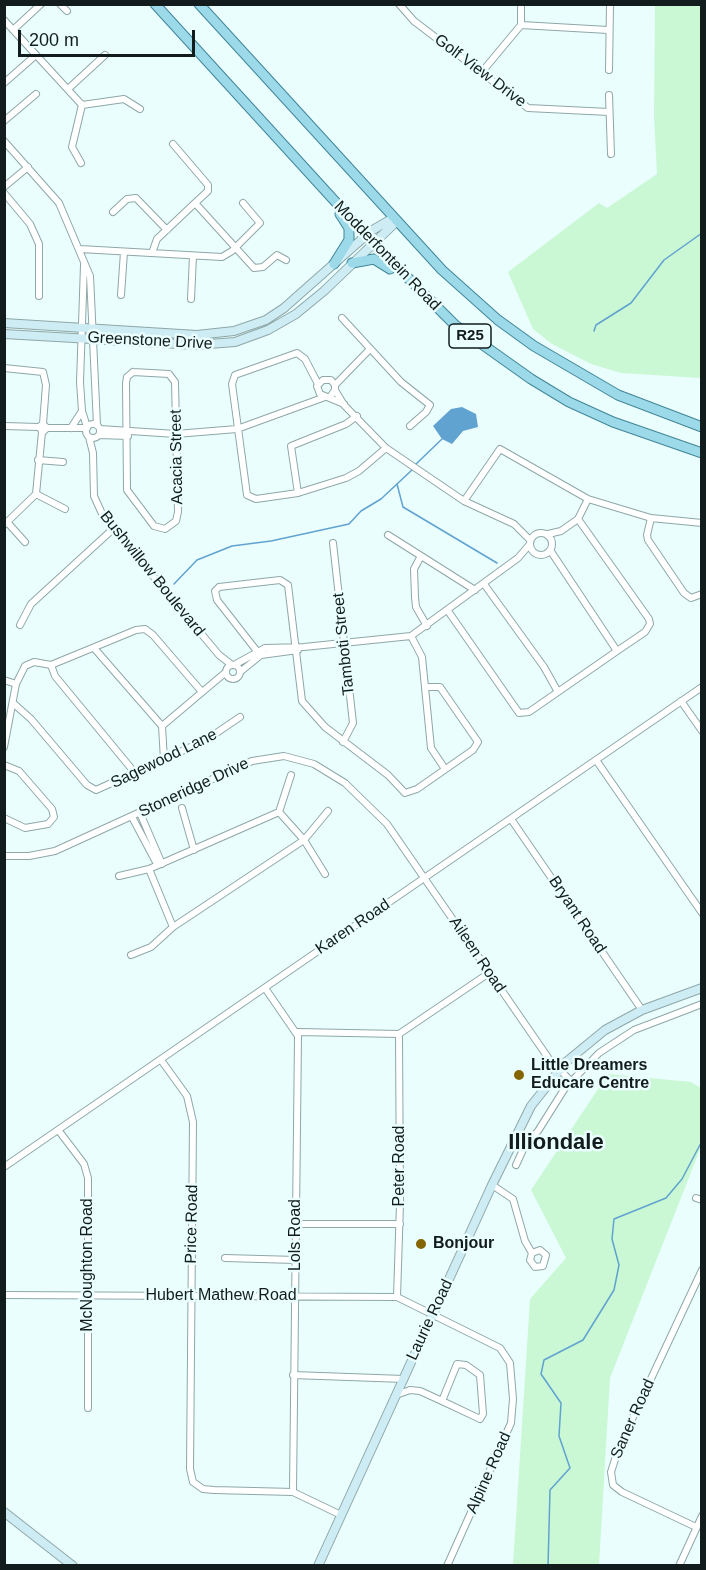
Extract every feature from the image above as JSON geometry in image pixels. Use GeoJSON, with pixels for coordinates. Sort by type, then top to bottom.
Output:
{"type":"FeatureCollection","features":[{"type":"Feature","properties":{"kind":"main road","name":"Modderfontein Road"},"geometry":{"type":"LineString","coordinates":[[155,4],[373,243],[455,326],[568,402],[613,423],[702,453]]}},
{"type":"Feature","properties":{"kind":"main road","name":"Modderfontein Road"},"geometry":{"type":"LineString","coordinates":[[199,4],[395,220],[468,295],[534,346],[618,395],[702,427]]}},
{"type":"Feature","properties":{"kind":"main road"},"geometry":{"type":"LineString","coordinates":[[287,150],[339,211],[349,228],[348,244],[334,264]]}},
{"type":"Feature","properties":{"kind":"main road","name":"Greenstone Drive"},"geometry":{"type":"LineString","coordinates":[[4,323],[198,335],[234,331],[266,320],[284,308],[366,235],[395,220]]}},
{"type":"Feature","properties":{"kind":"main road","name":"Greenstone Drive"},"geometry":{"type":"LineString","coordinates":[[4,334],[196,345],[235,342],[268,330],[296,314],[395,220]]}},
{"type":"Feature","properties":{"kind":"main road"},"geometry":{"type":"LineString","coordinates":[[352,263],[368,259],[379,260],[422,295]]}},
{"type":"Feature","properties":{"kind":"main road","name":"Laurie Road"},"geometry":{"type":"LineString","coordinates":[[318,1566],[432,1314],[531,1106],[559,1070],[605,1030],[642,1010],[702,988]]}},
{"type":"Feature","properties":{"kind":"main road"},"geometry":{"type":"LineString","coordinates":[[4,1512],[74,1566]]}},
{"type":"Feature","properties":{"kind":"street"},"geometry":{"type":"LineString","coordinates":[[13,30],[41,4]]}},
{"type":"Feature","properties":{"kind":"street"},"geometry":{"type":"LineString","coordinates":[[60,4],[67,12]]}},
{"type":"Feature","properties":{"kind":"street","name":"Golf View Drive"},"geometry":{"type":"LineString","coordinates":[[399,4],[414,21],[528,108],[609,112]]}},
{"type":"Feature","properties":{"kind":"street"},"geometry":{"type":"LineString","coordinates":[[482,73],[521,25],[522,4]]}},
{"type":"Feature","properties":{"kind":"street"},"geometry":{"type":"LineString","coordinates":[[609,70],[610,4]]}},
{"type":"Feature","properties":{"kind":"street"},"geometry":{"type":"LineString","coordinates":[[4,20],[82,105]]}},
{"type":"Feature","properties":{"kind":"street"},"geometry":{"type":"LineString","coordinates":[[521,25],[608,30]]}},
{"type":"Feature","properties":{"kind":"street"},"geometry":{"type":"LineString","coordinates":[[4,83],[36,55]]}},
{"type":"Feature","properties":{"kind":"street"},"geometry":{"type":"LineString","coordinates":[[68,89],[105,55]]}},
{"type":"Feature","properties":{"kind":"street"},"geometry":{"type":"LineString","coordinates":[[4,122],[36,94]]}},
{"type":"Feature","properties":{"kind":"street"},"geometry":{"type":"LineString","coordinates":[[609,95],[611,154]]}},
{"type":"Feature","properties":{"kind":"street"},"geometry":{"type":"LineString","coordinates":[[82,105],[124,99],[140,109]]}},
{"type":"Feature","properties":{"kind":"street"},"geometry":{"type":"LineString","coordinates":[[81,163],[72,147],[82,105]]}},
{"type":"Feature","properties":{"kind":"street","name":"Bushwillow Boulevard"},"geometry":{"type":"LineString","coordinates":[[4,141],[59,203],[85,261],[91,287],[92,339],[99,431],[93,453]]}},
{"type":"Feature","properties":{"kind":"street"},"geometry":{"type":"LineString","coordinates":[[152,253],[155,242],[209,187],[173,144]]}},
{"type":"Feature","properties":{"kind":"street"},"geometry":{"type":"LineString","coordinates":[[4,187],[28,167]]}},
{"type":"Feature","properties":{"kind":"street"},"geometry":{"type":"LineString","coordinates":[[4,194],[30,224],[39,244],[39,296]]}},
{"type":"Feature","properties":{"kind":"street"},"geometry":{"type":"LineString","coordinates":[[113,212],[127,199],[136,198],[167,230]]}},
{"type":"Feature","properties":{"kind":"street"},"geometry":{"type":"LineString","coordinates":[[195,203],[257,269],[277,255],[286,260]]}},
{"type":"Feature","properties":{"kind":"street"},"geometry":{"type":"LineString","coordinates":[[80,249],[222,257],[260,224],[243,203]]}},
{"type":"Feature","properties":{"kind":"street"},"geometry":{"type":"LineString","coordinates":[[121,295],[124,252]]}},
{"type":"Feature","properties":{"kind":"street"},"geometry":{"type":"LineString","coordinates":[[190,299],[193,256]]}},
{"type":"Feature","properties":{"kind":"street"},"geometry":{"type":"LineString","coordinates":[[85,261],[80,338],[82,411],[87,428]]}},
{"type":"Feature","properties":{"kind":"street"},"geometry":{"type":"LineString","coordinates":[[342,318],[401,382],[430,405],[426,412],[410,426]]}},
{"type":"Feature","properties":{"kind":"street"},"geometry":{"type":"LineString","coordinates":[[69,429],[89,436],[99,431],[176,434],[237,429],[327,397],[345,371],[370,349]]}},
{"type":"Feature","properties":{"kind":"street"},"geometry":{"type":"LineString","coordinates":[[344,405],[335,387],[312,369],[297,353],[238,372],[232,384],[246,495],[256,499],[298,493],[353,475],[386,448]]}},
{"type":"Feature","properties":{"kind":"street"},"geometry":{"type":"LineString","coordinates":[[4,368],[43,372],[46,386],[36,494],[6,524],[25,542]]}},
{"type":"Feature","properties":{"kind":"street"},"geometry":{"type":"LineString","coordinates":[[306,403],[318,392],[318,384],[312,369]]}},
{"type":"Feature","properties":{"kind":"street"},"geometry":{"type":"LineString","coordinates":[[318,384],[345,371]]}},
{"type":"Feature","properties":{"kind":"street","name":"Acacia Street"},"geometry":{"type":"LineString","coordinates":[[133,372],[169,374],[175,382],[176,434],[177,517],[165,529],[154,526],[127,490],[127,377],[133,372]]}},
{"type":"Feature","properties":{"kind":"street"},"geometry":{"type":"LineString","coordinates":[[318,392],[344,405],[386,448],[464,501],[522,529],[548,534],[561,531]]}},
{"type":"Feature","properties":{"kind":"street"},"geometry":{"type":"LineString","coordinates":[[69,429],[82,411]]}},
{"type":"Feature","properties":{"kind":"street"},"geometry":{"type":"LineString","coordinates":[[298,493],[291,446],[340,427],[357,416]]}},
{"type":"Feature","properties":{"kind":"street"},"geometry":{"type":"LineString","coordinates":[[4,426],[69,429],[87,428],[93,424],[99,431]]}},
{"type":"Feature","properties":{"kind":"street","name":"Bushwillow Boulevard"},"geometry":{"type":"LineString","coordinates":[[87,428],[93,453],[96,505],[113,529],[219,655],[229,670],[240,672]]}},
{"type":"Feature","properties":{"kind":"street"},"geometry":{"type":"LineString","coordinates":[[464,501],[500,449],[588,499],[651,518],[702,523]]}},
{"type":"Feature","properties":{"kind":"street"},"geometry":{"type":"LineString","coordinates":[[38,460],[63,462]]}},
{"type":"Feature","properties":{"kind":"street"},"geometry":{"type":"LineString","coordinates":[[36,494],[65,509]]}},
{"type":"Feature","properties":{"kind":"street"},"geometry":{"type":"LineString","coordinates":[[518,558],[549,549],[561,531],[578,519],[588,499]]}},
{"type":"Feature","properties":{"kind":"street"},"geometry":{"type":"LineString","coordinates":[[651,518],[648,540],[684,594],[691,598],[702,594]]}},
{"type":"Feature","properties":{"kind":"street"},"geometry":{"type":"LineString","coordinates":[[448,611],[519,712],[529,712],[645,632],[650,624],[649,619],[578,519]]}},
{"type":"Feature","properties":{"kind":"street"},"geometry":{"type":"LineString","coordinates":[[20,625],[31,604],[113,529]]}},
{"type":"Feature","properties":{"kind":"street"},"geometry":{"type":"LineString","coordinates":[[522,529],[535,553]]}},
{"type":"Feature","properties":{"kind":"street"},"geometry":{"type":"LineString","coordinates":[[162,726],[229,670],[259,652],[411,636],[518,558],[538,533]]}},
{"type":"Feature","properties":{"kind":"street"},"geometry":{"type":"LineString","coordinates":[[548,534],[549,549],[559,566],[617,651]]}},
{"type":"Feature","properties":{"kind":"street"},"geometry":{"type":"LineString","coordinates":[[388,535],[475,590]]}},
{"type":"Feature","properties":{"kind":"street","name":"Tamboti Street"},"geometry":{"type":"LineString","coordinates":[[333,543],[353,723],[343,742]]}},
{"type":"Feature","properties":{"kind":"street"},"geometry":{"type":"LineString","coordinates":[[421,556],[414,569],[415,597],[417,607],[427,626]]}},
{"type":"Feature","properties":{"kind":"street"},"geometry":{"type":"LineString","coordinates":[[259,652],[217,600],[215,591],[219,587],[280,580],[286,583],[289,588],[302,701],[325,728],[388,775],[405,793],[412,792],[473,750],[478,742],[440,687],[426,687]]}},
{"type":"Feature","properties":{"kind":"street"},"geometry":{"type":"LineString","coordinates":[[484,584],[544,667],[558,692]]}},
{"type":"Feature","properties":{"kind":"street"},"geometry":{"type":"LineString","coordinates":[[4,747],[8,712],[13,703],[21,671],[27,664],[51,665],[136,630],[145,629],[153,635],[202,692]]}},
{"type":"Feature","properties":{"kind":"street"},"geometry":{"type":"LineString","coordinates":[[411,636],[422,657],[431,748],[445,769]]}},
{"type":"Feature","properties":{"kind":"street"},"geometry":{"type":"LineString","coordinates":[[94,648],[162,726],[164,760]]}},
{"type":"Feature","properties":{"kind":"street"},"geometry":{"type":"LineString","coordinates":[[229,670],[237,678],[259,652]]}},
{"type":"Feature","properties":{"kind":"street"},"geometry":{"type":"LineString","coordinates":[[51,665],[55,676],[135,772]]}},
{"type":"Feature","properties":{"kind":"street"},"geometry":{"type":"LineString","coordinates":[[4,680],[16,684]]}},
{"type":"Feature","properties":{"kind":"street","name":"Karen Road"},"geometry":{"type":"LineString","coordinates":[[4,1167],[702,687]]}},
{"type":"Feature","properties":{"kind":"street"},"geometry":{"type":"LineString","coordinates":[[681,701],[702,731]]}},
{"type":"Feature","properties":{"kind":"street","name":"Sagewood Lane"},"geometry":{"type":"LineString","coordinates":[[13,703],[31,719],[91,788],[101,789],[206,740],[240,717]]}},
{"type":"Feature","properties":{"kind":"street","name":"Stoneridge Drive"},"geometry":{"type":"LineString","coordinates":[[4,856],[29,856],[56,851],[252,761],[284,756],[314,764],[345,783],[374,809],[398,838]]}},
{"type":"Feature","properties":{"kind":"street"},"geometry":{"type":"LineString","coordinates":[[596,760],[702,913]]}},
{"type":"Feature","properties":{"kind":"street"},"geometry":{"type":"LineString","coordinates":[[4,765],[17,769],[52,809],[54,817],[46,824],[25,828],[4,818]]}},
{"type":"Feature","properties":{"kind":"street"},"geometry":{"type":"LineString","coordinates":[[119,876],[160,865],[279,812],[291,775]]}},
{"type":"Feature","properties":{"kind":"street"},"geometry":{"type":"LineString","coordinates":[[182,808],[194,850]]}},
{"type":"Feature","properties":{"kind":"street"},"geometry":{"type":"LineString","coordinates":[[131,955],[151,947],[173,927],[304,840],[328,811]]}},
{"type":"Feature","properties":{"kind":"street"},"geometry":{"type":"LineString","coordinates":[[279,812],[304,840],[325,874]]}},
{"type":"Feature","properties":{"kind":"street"},"geometry":{"type":"LineString","coordinates":[[140,813],[160,865]]}},
{"type":"Feature","properties":{"kind":"street"},"geometry":{"type":"LineString","coordinates":[[132,817],[160,865]]}},
{"type":"Feature","properties":{"kind":"street","name":"Bryant Road"},"geometry":{"type":"LineString","coordinates":[[512,819],[642,1010]]}},
{"type":"Feature","properties":{"kind":"street","name":"Aileen Road"},"geometry":{"type":"LineString","coordinates":[[398,838],[489,973],[559,1070],[571,1081]]}},
{"type":"Feature","properties":{"kind":"street"},"geometry":{"type":"LineString","coordinates":[[149,869],[173,927]]}},
{"type":"Feature","properties":{"kind":"street"},"geometry":{"type":"LineString","coordinates":[[265,988],[298,1032],[399,1034],[489,973]]}},
{"type":"Feature","properties":{"kind":"street"},"geometry":{"type":"LineString","coordinates":[[516,1165],[526,1143],[538,1131],[571,1081],[599,1053],[624,1035],[702,1004]]}},
{"type":"Feature","properties":{"kind":"street","name":"Lols Road"},"geometry":{"type":"LineString","coordinates":[[293,1492],[298,1032]]}},
{"type":"Feature","properties":{"kind":"street","name":"Peter Road"},"geometry":{"type":"LineString","coordinates":[[398,1297],[399,1034]]}},
{"type":"Feature","properties":{"kind":"street","name":"Price Road"},"geometry":{"type":"LineString","coordinates":[[161,1060],[186,1096],[193,1114],[190,1469],[193,1482],[203,1489],[293,1492]]}},
{"type":"Feature","properties":{"kind":"street","name":"McNoughton Road"},"geometry":{"type":"LineString","coordinates":[[59,1131],[84,1164],[88,1178],[88,1407]]}},
{"type":"Feature","properties":{"kind":"street"},"geometry":{"type":"LineString","coordinates":[[492,1185],[513,1199],[525,1241],[532,1252]]}},
{"type":"Feature","properties":{"kind":"street"},"geometry":{"type":"LineString","coordinates":[[296,1224],[400,1224]]}},
{"type":"Feature","properties":{"kind":"street"},"geometry":{"type":"LineString","coordinates":[[225,1258],[296,1260]]}},
{"type":"Feature","properties":{"kind":"street","name":"Saner Road"},"geometry":{"type":"LineString","coordinates":[[696,1527],[622,1492],[613,1485],[610,1472],[619,1447],[702,1270]]}},
{"type":"Feature","properties":{"kind":"street","name":"Hubert Mathew Road"},"geometry":{"type":"LineString","coordinates":[[4,1295],[398,1297],[432,1314]]}},
{"type":"Feature","properties":{"kind":"street","name":"Alpine Road"},"geometry":{"type":"LineString","coordinates":[[432,1314],[505,1352],[510,1363],[513,1399],[509,1431],[447,1566]]}},
{"type":"Feature","properties":{"kind":"street"},"geometry":{"type":"LineString","coordinates":[[396,1395],[414,1390],[482,1418],[480,1375],[466,1365],[457,1365],[442,1401]]}},
{"type":"Feature","properties":{"kind":"street"},"geometry":{"type":"LineString","coordinates":[[293,1375],[404,1379]]}},
{"type":"Feature","properties":{"kind":"street"},"geometry":{"type":"LineString","coordinates":[[293,1492],[341,1515]]}},
{"type":"Feature","properties":{"kind":"street"},"geometry":{"type":"LineString","coordinates":[[679,1566],[702,1515]]}},
{"type":"Feature","properties":{"kind":"green space"},"geometry":{"type":"Polygon","coordinates":[[[655,5],[701,5],[701,378],[621,373],[591,364],[552,344],[533,329],[508,272],[599,203],[607,208],[657,174],[654,116],[655,5]]]}},
{"type":"Feature","properties":{"kind":"green space"},"geometry":{"type":"Polygon","coordinates":[[[608,1074],[691,1082],[701,1088],[701,1147],[610,1378],[599,1565],[513,1565],[530,1299],[566,1258],[531,1190],[608,1074]]]}},
{"type":"Feature","properties":{"kind":"water"},"geometry":{"type":"Polygon","coordinates":[[[462,407],[476,414],[478,427],[463,431],[452,444],[442,439],[433,426],[451,409],[462,407]]]}},
{"type":"Feature","properties":{"kind":"waterway"},"geometry":{"type":"LineString","coordinates":[[594,331],[596,325],[631,303],[664,260],[702,233]]}},
{"type":"Feature","properties":{"kind":"waterway"},"geometry":{"type":"LineString","coordinates":[[415,465],[442,439]]}},
{"type":"Feature","properties":{"kind":"waterway"},"geometry":{"type":"LineString","coordinates":[[174,584],[197,560],[232,546],[271,541],[349,524],[361,511],[381,499],[413,469]]}},
{"type":"Feature","properties":{"kind":"waterway"},"geometry":{"type":"LineString","coordinates":[[397,484],[403,507],[497,563]]}},
{"type":"Feature","properties":{"kind":"waterway"},"geometry":{"type":"LineString","coordinates":[[548,1566],[550,1490],[570,1468],[559,1436],[561,1403],[541,1374],[544,1360],[583,1340],[614,1290],[619,1265],[612,1239],[614,1219],[666,1198],[682,1179],[702,1141]]}},
{"type":"Feature","properties":{"kind":"place","name":"Little Dreamers Educare Centre"},"geometry":{"type":"Point","coordinates":[519,1075]}},
{"type":"Feature","properties":{"kind":"place","name":"Bonjour"},"geometry":{"type":"Point","coordinates":[421,1244]}},
{"type":"Feature","properties":{"kind":"district","name":"Illiondale"},"geometry":{"type":"Point","coordinates":[556,1143]}}]}
